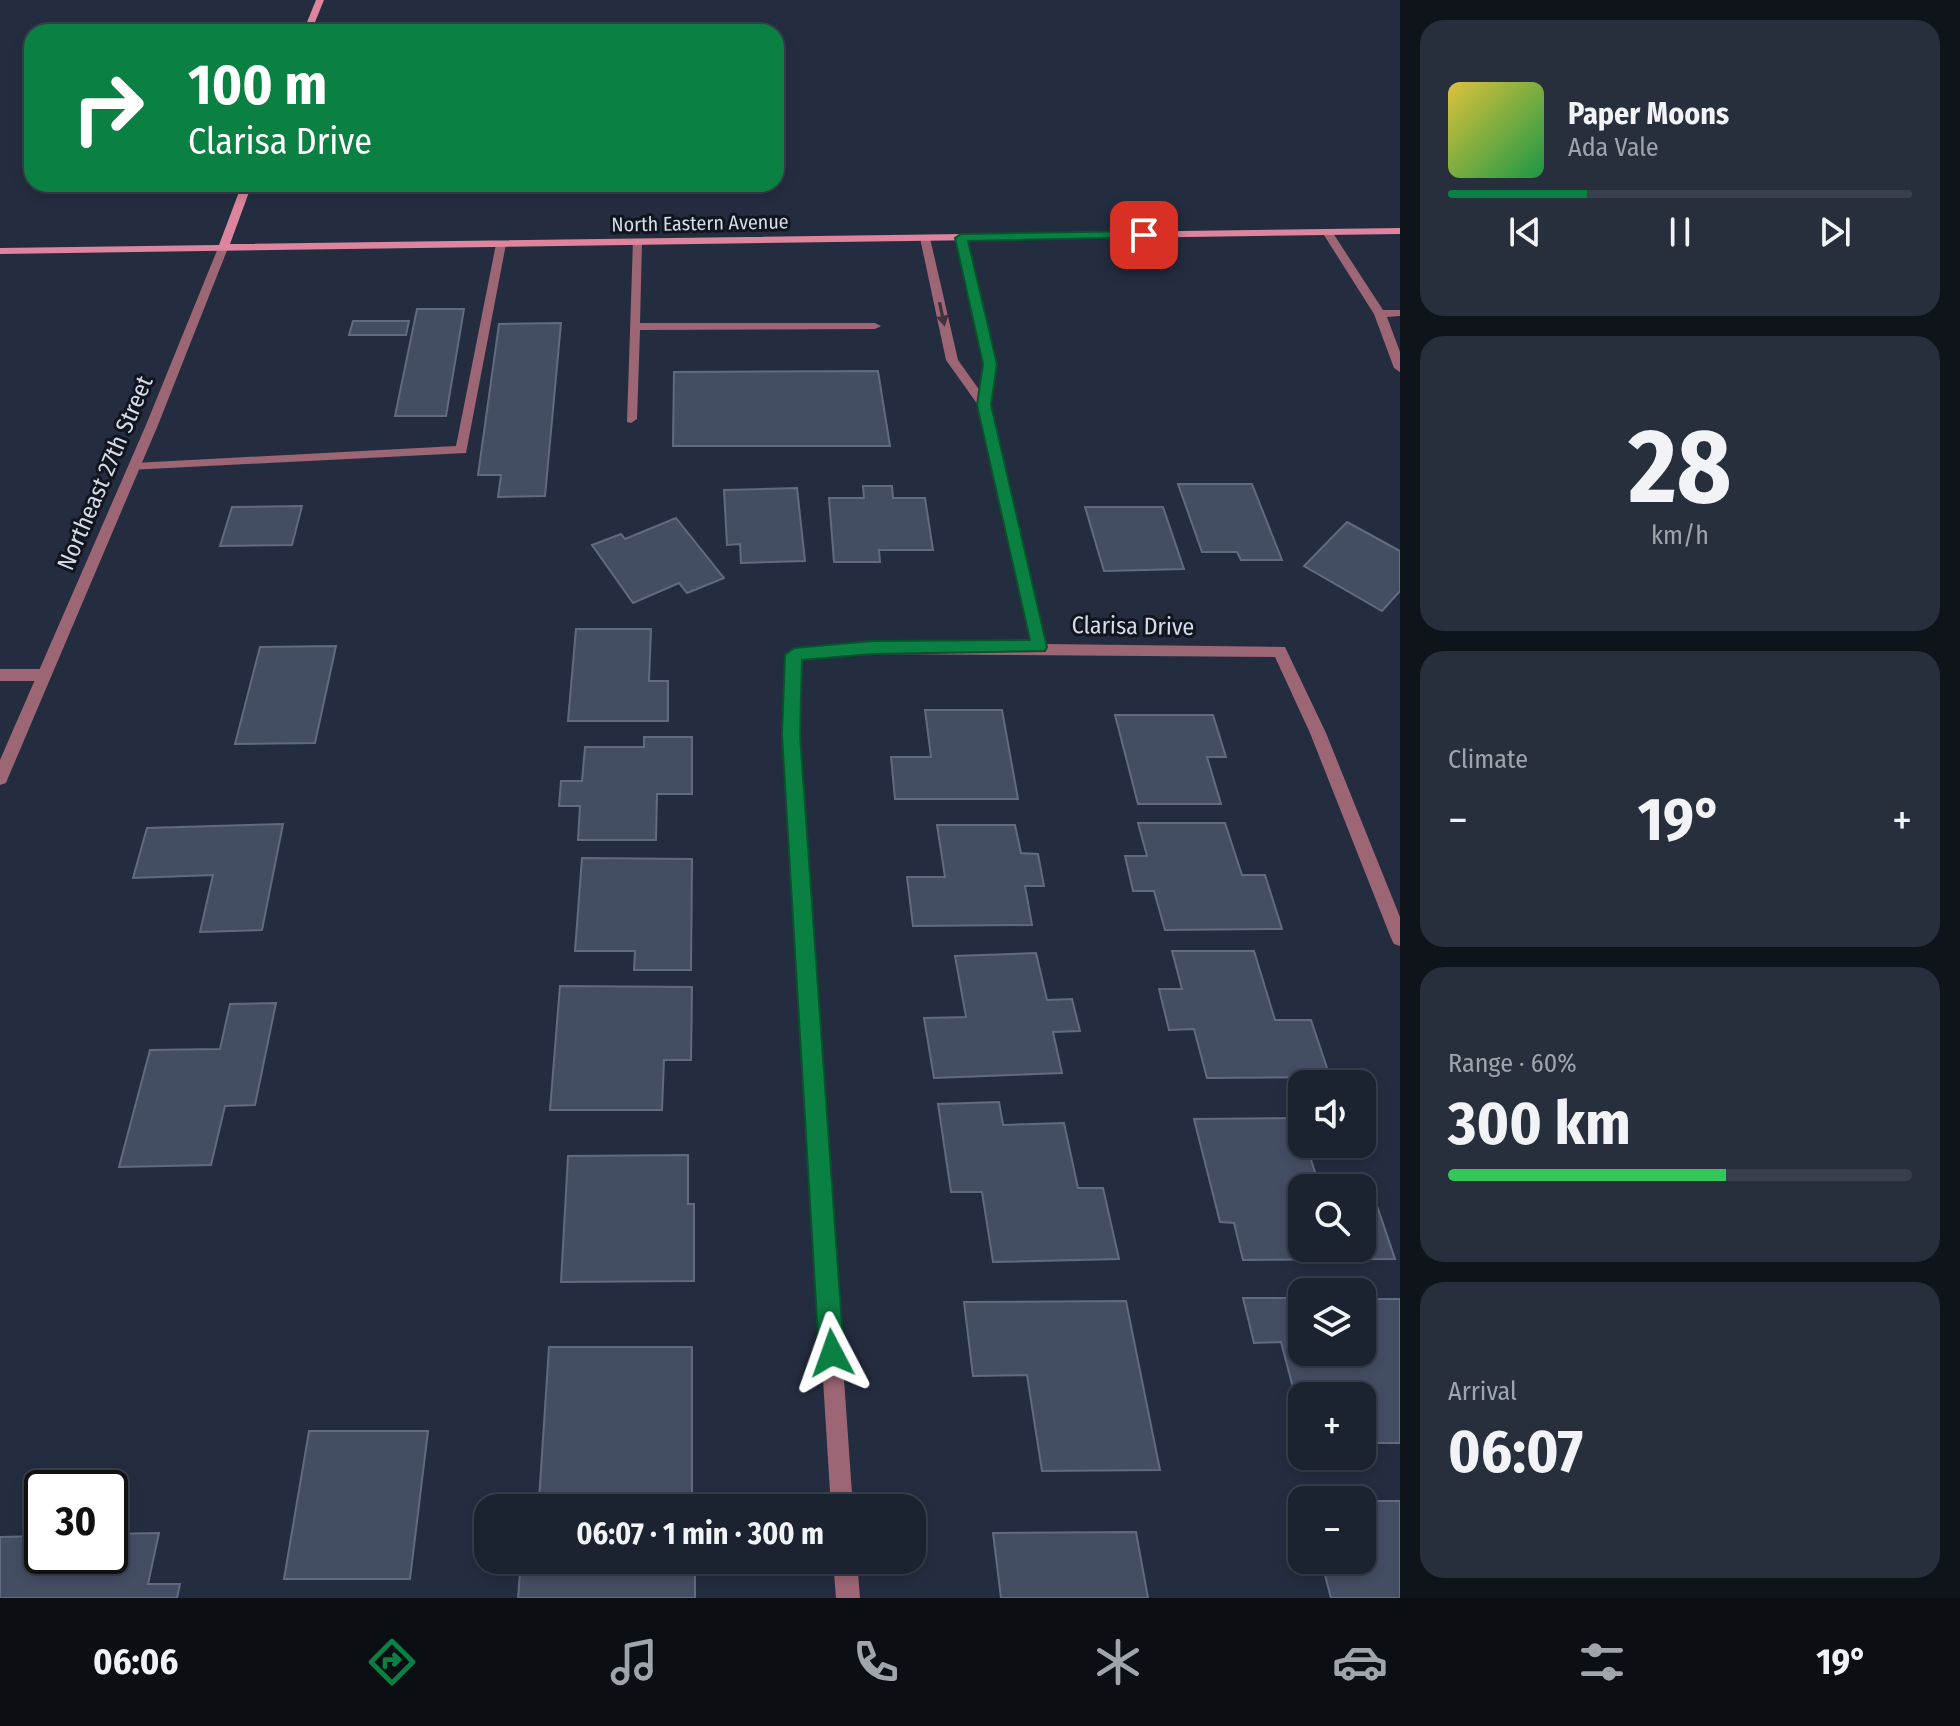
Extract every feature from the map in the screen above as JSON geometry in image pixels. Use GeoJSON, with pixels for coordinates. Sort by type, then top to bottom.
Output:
{"type":"FeatureCollection","features":[{"type":"Feature","properties":{"kind":"main road"},"geometry":{"type":"LineString","coordinates":[[310,24],[320,0]]}},
{"type":"Feature","properties":{"kind":"main road","name":"Northeast 27th Street"},"geometry":{"type":"LineString","coordinates":[[223,248],[244,192]]}},
{"type":"Feature","properties":{"kind":"main road","name":"North Eastern Avenue"},"geometry":{"type":"LineString","coordinates":[[0,251],[1400,231]]}},
{"type":"Feature","properties":{"kind":"street"},"geometry":{"type":"LineString","coordinates":[[1327,232],[1380,314],[1400,368]]}},
{"type":"Feature","properties":{"kind":"street"},"geometry":{"type":"LineString","coordinates":[[925,238],[952,360],[984,405]]}},
{"type":"Feature","properties":{"kind":"street"},"geometry":{"type":"LineString","coordinates":[[961,238],[990,364],[984,405],[1039,647]]}},
{"type":"Feature","properties":{"kind":"street"},"geometry":{"type":"LineString","coordinates":[[631,419],[637,242]]}},
{"type":"Feature","properties":{"kind":"street"},"geometry":{"type":"LineString","coordinates":[[134,467],[462,450],[501,244]]}},
{"type":"Feature","properties":{"kind":"street","name":"Northeast 27th Street"},"geometry":{"type":"LineString","coordinates":[[0,778],[134,467],[223,248]]}},
{"type":"Feature","properties":{"kind":"street"},"geometry":{"type":"LineString","coordinates":[[1380,314],[1400,313]]}},
{"type":"Feature","properties":{"kind":"street"},"geometry":{"type":"LineString","coordinates":[[634,327],[875,326]]}},
{"type":"Feature","properties":{"kind":"street","name":"Clarisa Drive"},"geometry":{"type":"LineString","coordinates":[[841,1494],[791,735],[794,655],[873,648],[1280,651],[1318,733],[1400,938]]}},
{"type":"Feature","properties":{"kind":"street"},"geometry":{"type":"LineString","coordinates":[[0,675],[45,675]]}},
{"type":"Feature","properties":{"kind":"street"},"geometry":{"type":"LineString","coordinates":[[846,1574],[848,1598]]}},
{"type":"Feature","properties":{"kind":"building"},"geometry":{"type":"Polygon","coordinates":[[[417,309],[464,309],[446,416],[395,416],[417,309]]]}},
{"type":"Feature","properties":{"kind":"building"},"geometry":{"type":"Polygon","coordinates":[[[353,321],[409,321],[406,335],[349,335],[353,321]]]}},
{"type":"Feature","properties":{"kind":"building"},"geometry":{"type":"Polygon","coordinates":[[[561,323],[545,496],[498,497],[501,475],[478,475],[499,324],[561,323]]]}},
{"type":"Feature","properties":{"kind":"building"},"geometry":{"type":"Polygon","coordinates":[[[878,371],[890,446],[673,446],[674,372],[878,371]]]}},
{"type":"Feature","properties":{"kind":"building"},"geometry":{"type":"Polygon","coordinates":[[[1178,484],[1252,484],[1282,560],[1241,560],[1237,552],[1202,552],[1178,484]]]}},
{"type":"Feature","properties":{"kind":"building"},"geometry":{"type":"Polygon","coordinates":[[[863,486],[892,486],[893,498],[925,498],[933,550],[879,550],[880,562],[834,562],[829,498],[864,498],[863,486]]]}},
{"type":"Feature","properties":{"kind":"building"},"geometry":{"type":"Polygon","coordinates":[[[797,488],[805,561],[741,563],[740,544],[727,545],[724,490],[797,488]]]}},
{"type":"Feature","properties":{"kind":"building"},"geometry":{"type":"Polygon","coordinates":[[[302,506],[292,545],[220,546],[232,507],[302,506]]]}},
{"type":"Feature","properties":{"kind":"building"},"geometry":{"type":"Polygon","coordinates":[[[1085,507],[1163,507],[1184,569],[1104,571],[1085,507]]]}},
{"type":"Feature","properties":{"kind":"building"},"geometry":{"type":"Polygon","coordinates":[[[676,518],[724,578],[687,593],[679,583],[633,603],[592,545],[621,534],[625,539],[676,518]]]}},
{"type":"Feature","properties":{"kind":"building"},"geometry":{"type":"Polygon","coordinates":[[[1347,522],[1400,551],[1400,591],[1382,611],[1304,566],[1347,522]]]}},
{"type":"Feature","properties":{"kind":"building"},"geometry":{"type":"Polygon","coordinates":[[[576,629],[651,629],[649,681],[668,681],[668,721],[568,721],[576,629]]]}},
{"type":"Feature","properties":{"kind":"building"},"geometry":{"type":"Polygon","coordinates":[[[336,646],[315,743],[235,744],[260,647],[336,646]]]}},
{"type":"Feature","properties":{"kind":"building"},"geometry":{"type":"Polygon","coordinates":[[[925,710],[1002,710],[1018,799],[895,799],[891,757],[931,757],[925,710]]]}},
{"type":"Feature","properties":{"kind":"building"},"geometry":{"type":"Polygon","coordinates":[[[1115,715],[1213,715],[1226,757],[1207,757],[1221,804],[1138,804],[1115,715]]]}},
{"type":"Feature","properties":{"kind":"building"},"geometry":{"type":"Polygon","coordinates":[[[644,737],[692,737],[692,794],[657,794],[656,840],[578,840],[580,806],[559,806],[561,781],[582,781],[585,747],[644,747],[644,737]]]}},
{"type":"Feature","properties":{"kind":"building"},"geometry":{"type":"Polygon","coordinates":[[[1138,823],[1225,823],[1242,875],[1265,875],[1282,929],[1165,930],[1154,891],[1133,891],[1125,856],[1147,856],[1138,823]]]}},
{"type":"Feature","properties":{"kind":"building"},"geometry":{"type":"Polygon","coordinates":[[[283,824],[262,930],[200,932],[213,875],[133,878],[147,828],[283,824]]]}},
{"type":"Feature","properties":{"kind":"building"},"geometry":{"type":"Polygon","coordinates":[[[937,825],[1015,825],[1021,853],[1038,854],[1044,886],[1025,886],[1032,925],[913,926],[907,877],[945,877],[937,825]]]}},
{"type":"Feature","properties":{"kind":"building"},"geometry":{"type":"Polygon","coordinates":[[[582,858],[692,859],[691,970],[634,970],[635,951],[575,951],[582,858]]]}},
{"type":"Feature","properties":{"kind":"building"},"geometry":{"type":"Polygon","coordinates":[[[1172,951],[1254,951],[1275,1020],[1311,1020],[1328,1070],[1288,1070],[1288,1077],[1207,1078],[1194,1029],[1169,1030],[1159,989],[1182,989],[1172,951]]]}},
{"type":"Feature","properties":{"kind":"building"},"geometry":{"type":"Polygon","coordinates":[[[1036,953],[1047,1000],[1072,999],[1080,1031],[1053,1032],[1062,1073],[934,1078],[924,1018],[966,1017],[955,956],[1036,953]]]}},
{"type":"Feature","properties":{"kind":"building"},"geometry":{"type":"Polygon","coordinates":[[[560,986],[692,987],[691,1060],[664,1060],[662,1110],[550,1110],[560,986]]]}},
{"type":"Feature","properties":{"kind":"building"},"geometry":{"type":"Polygon","coordinates":[[[276,1003],[255,1105],[225,1106],[211,1165],[119,1167],[150,1050],[220,1049],[230,1004],[276,1003]]]}},
{"type":"Feature","properties":{"kind":"building"},"geometry":{"type":"Polygon","coordinates":[[[999,1102],[1003,1125],[1064,1123],[1078,1188],[1103,1188],[1119,1259],[993,1262],[982,1192],[951,1192],[938,1104],[999,1102]]]}},
{"type":"Feature","properties":{"kind":"building"},"geometry":{"type":"Polygon","coordinates":[[[1288,1118],[1288,1158],[1310,1158],[1316,1174],[1288,1174],[1288,1260],[1243,1260],[1234,1223],[1220,1222],[1194,1119],[1288,1118]]]}},
{"type":"Feature","properties":{"kind":"building"},"geometry":{"type":"Polygon","coordinates":[[[688,1155],[688,1204],[694,1204],[694,1281],[561,1282],[568,1156],[688,1155]]]}},
{"type":"Feature","properties":{"kind":"building"},"geometry":{"type":"Polygon","coordinates":[[[1376,1203],[1395,1259],[1376,1259],[1376,1203]]]}},
{"type":"Feature","properties":{"kind":"building"},"geometry":{"type":"Polygon","coordinates":[[[1243,1298],[1288,1298],[1288,1366],[1376,1366],[1376,1299],[1400,1299],[1400,1443],[1376,1443],[1376,1382],[1292,1382],[1281,1342],[1254,1343],[1243,1298]]]}},
{"type":"Feature","properties":{"kind":"building"},"geometry":{"type":"Polygon","coordinates":[[[1126,1301],[1160,1470],[1042,1471],[1027,1375],[973,1376],[964,1302],[1126,1301]]]}},
{"type":"Feature","properties":{"kind":"building"},"geometry":{"type":"Polygon","coordinates":[[[549,1347],[692,1347],[692,1494],[539,1494],[549,1347]]]}},
{"type":"Feature","properties":{"kind":"building"},"geometry":{"type":"Polygon","coordinates":[[[309,1431],[428,1431],[410,1579],[284,1579],[309,1431]]]}},
{"type":"Feature","properties":{"kind":"building"},"geometry":{"type":"Polygon","coordinates":[[[1376,1501],[1400,1501],[1400,1598],[1331,1598],[1325,1574],[1376,1574],[1376,1501]]]}},
{"type":"Feature","properties":{"kind":"building"},"geometry":{"type":"Polygon","coordinates":[[[1136,1532],[1148,1598],[1001,1598],[993,1533],[1136,1532]]]}},
{"type":"Feature","properties":{"kind":"building"},"geometry":{"type":"Polygon","coordinates":[[[159,1533],[148,1584],[180,1584],[177,1598],[0,1598],[0,1537],[24,1536],[24,1574],[128,1574],[128,1534],[159,1533]]]}},
{"type":"Feature","properties":{"kind":"building"},"geometry":{"type":"Polygon","coordinates":[[[520,1574],[695,1574],[695,1598],[518,1598],[520,1574]]]}},
{"type":"Feature","properties":{"kind":"route"},"geometry":{"type":"LineString","coordinates":[[832,1353],[791,735],[794,655],[873,648],[1039,647],[984,405],[990,364],[971,270],[961,238],[1144,235]]}}]}
